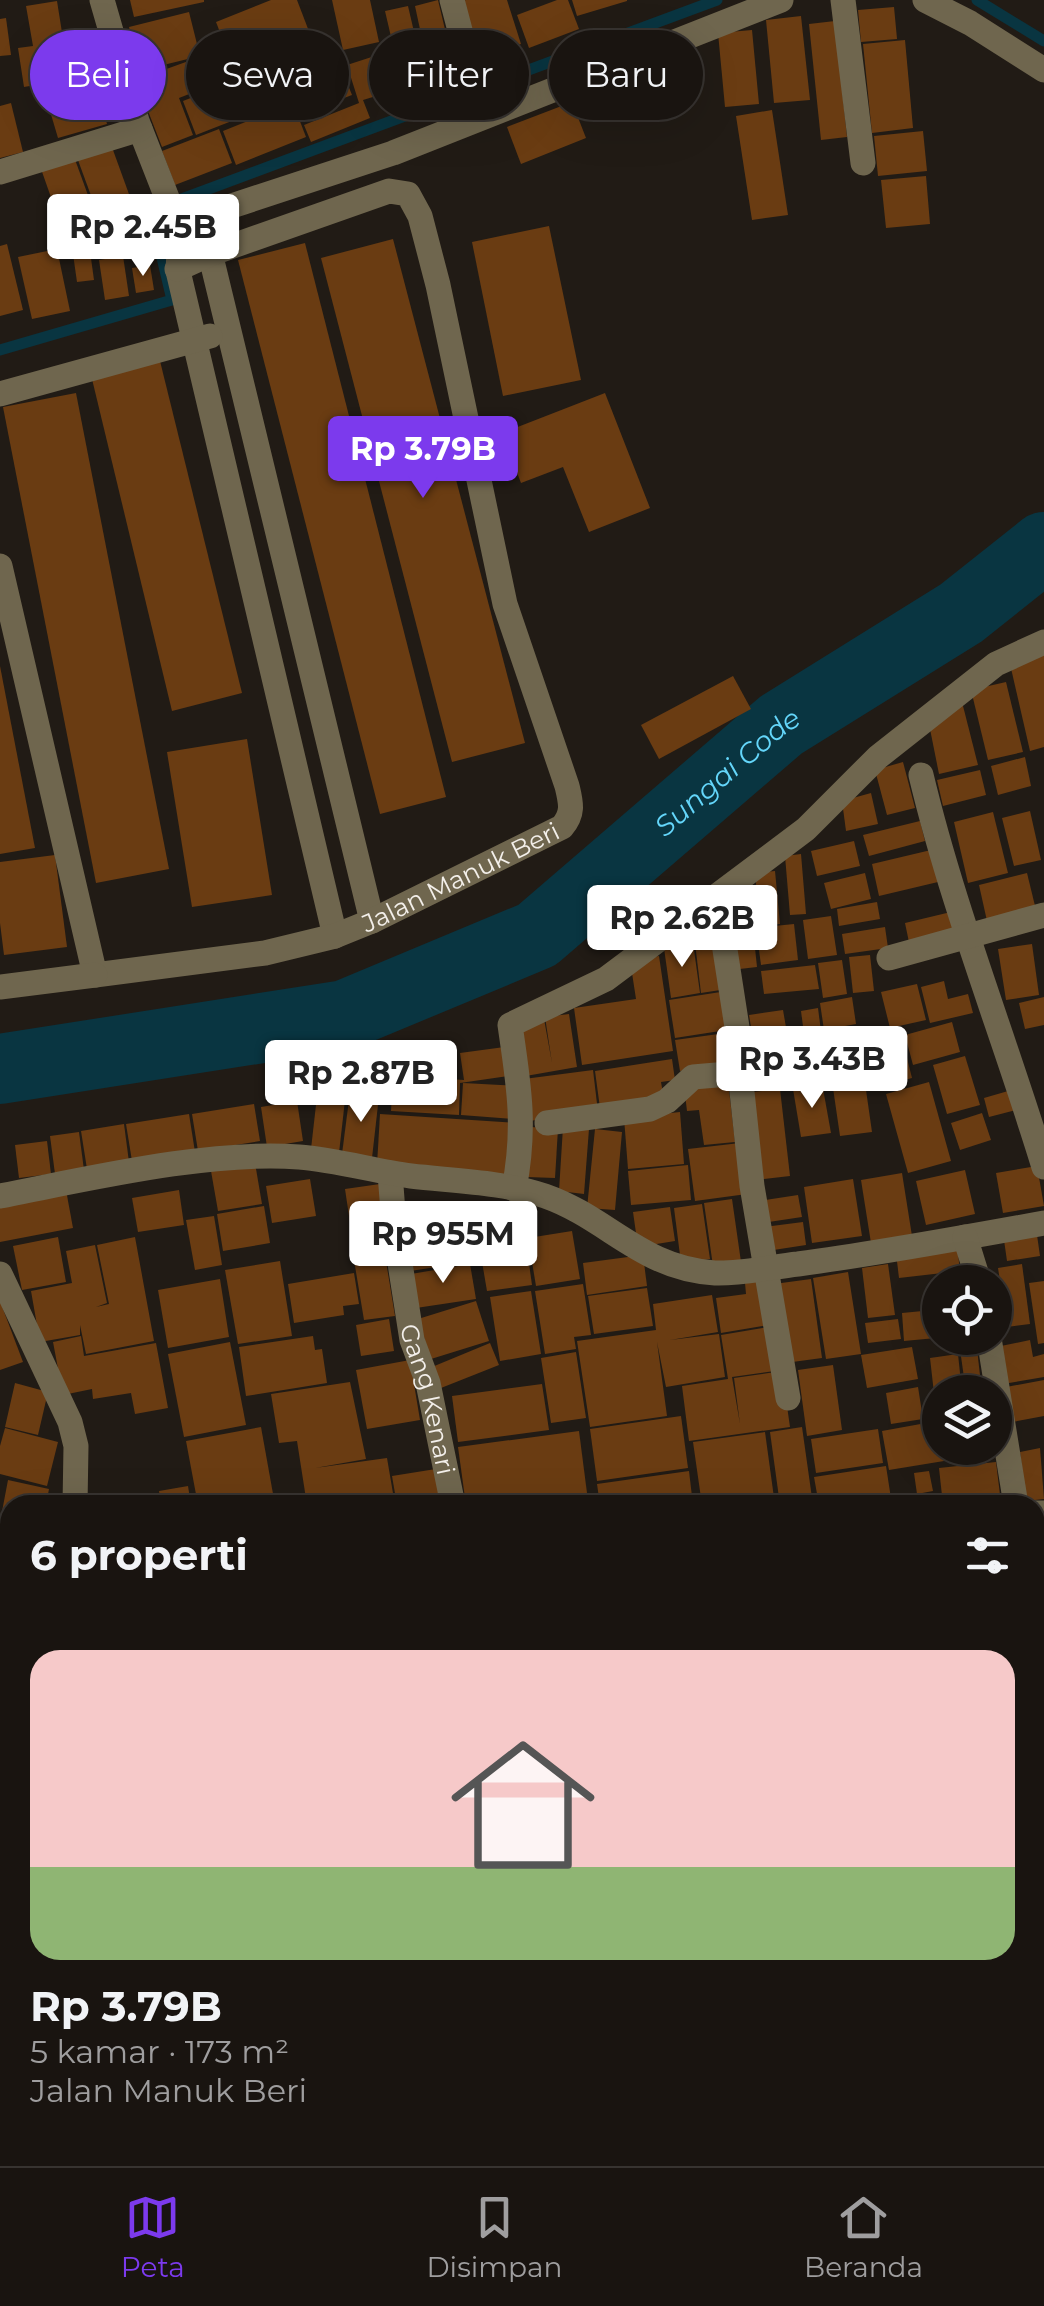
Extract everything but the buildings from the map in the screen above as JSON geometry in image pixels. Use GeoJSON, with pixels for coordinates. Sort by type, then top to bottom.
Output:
{"type":"FeatureCollection","features":[{"type":"Feature","properties":{"kind":"street"},"geometry":{"type":"LineString","coordinates":[[102,0],[140,129],[178,228],[178,269],[334,936]]}},
{"type":"Feature","properties":{"kind":"street"},"geometry":{"type":"LineString","coordinates":[[452,0],[460,30]]}},
{"type":"Feature","properties":{"kind":"street"},"geometry":{"type":"LineString","coordinates":[[178,228],[393,153],[781,0]]}},
{"type":"Feature","properties":{"kind":"street"},"geometry":{"type":"LineString","coordinates":[[843,0],[863,163]]}},
{"type":"Feature","properties":{"kind":"street"},"geometry":{"type":"LineString","coordinates":[[926,0],[1044,70]]}},
{"type":"Feature","properties":{"kind":"street"},"geometry":{"type":"LineString","coordinates":[[0,172],[140,129]]}},
{"type":"Feature","properties":{"kind":"street","name":"Jalan Manuk Beri"},"geometry":{"type":"LineString","coordinates":[[0,987],[248,956],[334,936],[562,827],[570,818],[572,805],[567,786],[505,604],[438,285],[420,216],[408,194],[389,191],[178,269]]}},
{"type":"Feature","properties":{"kind":"street"},"geometry":{"type":"LineString","coordinates":[[178,228],[210,254],[372,921]]}},
{"type":"Feature","properties":{"kind":"street"},"geometry":{"type":"LineString","coordinates":[[0,394],[229,330]]}},
{"type":"Feature","properties":{"kind":"street"},"geometry":{"type":"LineString","coordinates":[[237,532],[275,524]]}},
{"type":"Feature","properties":{"kind":"street"},"geometry":{"type":"LineString","coordinates":[[0,566],[94,975]]}},
{"type":"Feature","properties":{"kind":"street"},"geometry":{"type":"LineString","coordinates":[[514,1188],[521,1151],[522,1104],[510,1025],[606,980],[806,829],[878,756],[996,664],[1044,642]]}},
{"type":"Feature","properties":{"kind":"street"},"geometry":{"type":"LineString","coordinates":[[288,740],[324,730]]}},
{"type":"Feature","properties":{"kind":"street"},"geometry":{"type":"LineString","coordinates":[[921,776],[951,890],[1044,1167]]}},
{"type":"Feature","properties":{"kind":"street"},"geometry":{"type":"LineString","coordinates":[[889,958],[1044,915]]}},
{"type":"Feature","properties":{"kind":"street"},"geometry":{"type":"LineString","coordinates":[[721,924],[741,1053],[752,1186],[788,1398]]}},
{"type":"Feature","properties":{"kind":"street"},"geometry":{"type":"LineString","coordinates":[[547,1123],[650,1110],[667,1101],[693,1076],[740,1073]]}},
{"type":"Feature","properties":{"kind":"street"},"geometry":{"type":"LineString","coordinates":[[0,1196],[192,1163],[302,1157],[546,1196],[671,1266],[716,1273],[1044,1223]]}},
{"type":"Feature","properties":{"kind":"street","name":"Gang Kenari"},"geometry":{"type":"LineString","coordinates":[[390,1174],[412,1340],[428,1383],[451,1495]]}},
{"type":"Feature","properties":{"kind":"street"},"geometry":{"type":"LineString","coordinates":[[965,1237],[974,1265]]}},
{"type":"Feature","properties":{"kind":"street"},"geometry":{"type":"LineString","coordinates":[[0,1274],[70,1422],[76,1446],[75,1495]]}},
{"type":"Feature","properties":{"kind":"street"},"geometry":{"type":"LineString","coordinates":[[992,1355],[1014,1495]]}},
{"type":"Feature","properties":{"kind":"waterway"},"geometry":{"type":"LineString","coordinates":[[179,200],[717,0]]}},
{"type":"Feature","properties":{"kind":"waterway"},"geometry":{"type":"LineString","coordinates":[[977,0],[1044,41]]}},
{"type":"Feature","properties":{"kind":"waterway"},"geometry":{"type":"LineString","coordinates":[[0,350],[172,300],[151,211]]}},
{"type":"Feature","properties":{"kind":"waterway","name":"Sungai Code"},"geometry":{"type":"LineString","coordinates":[[0,1069],[345,1015],[537,935],[781,725],[961,613],[1044,547]]}}]}
